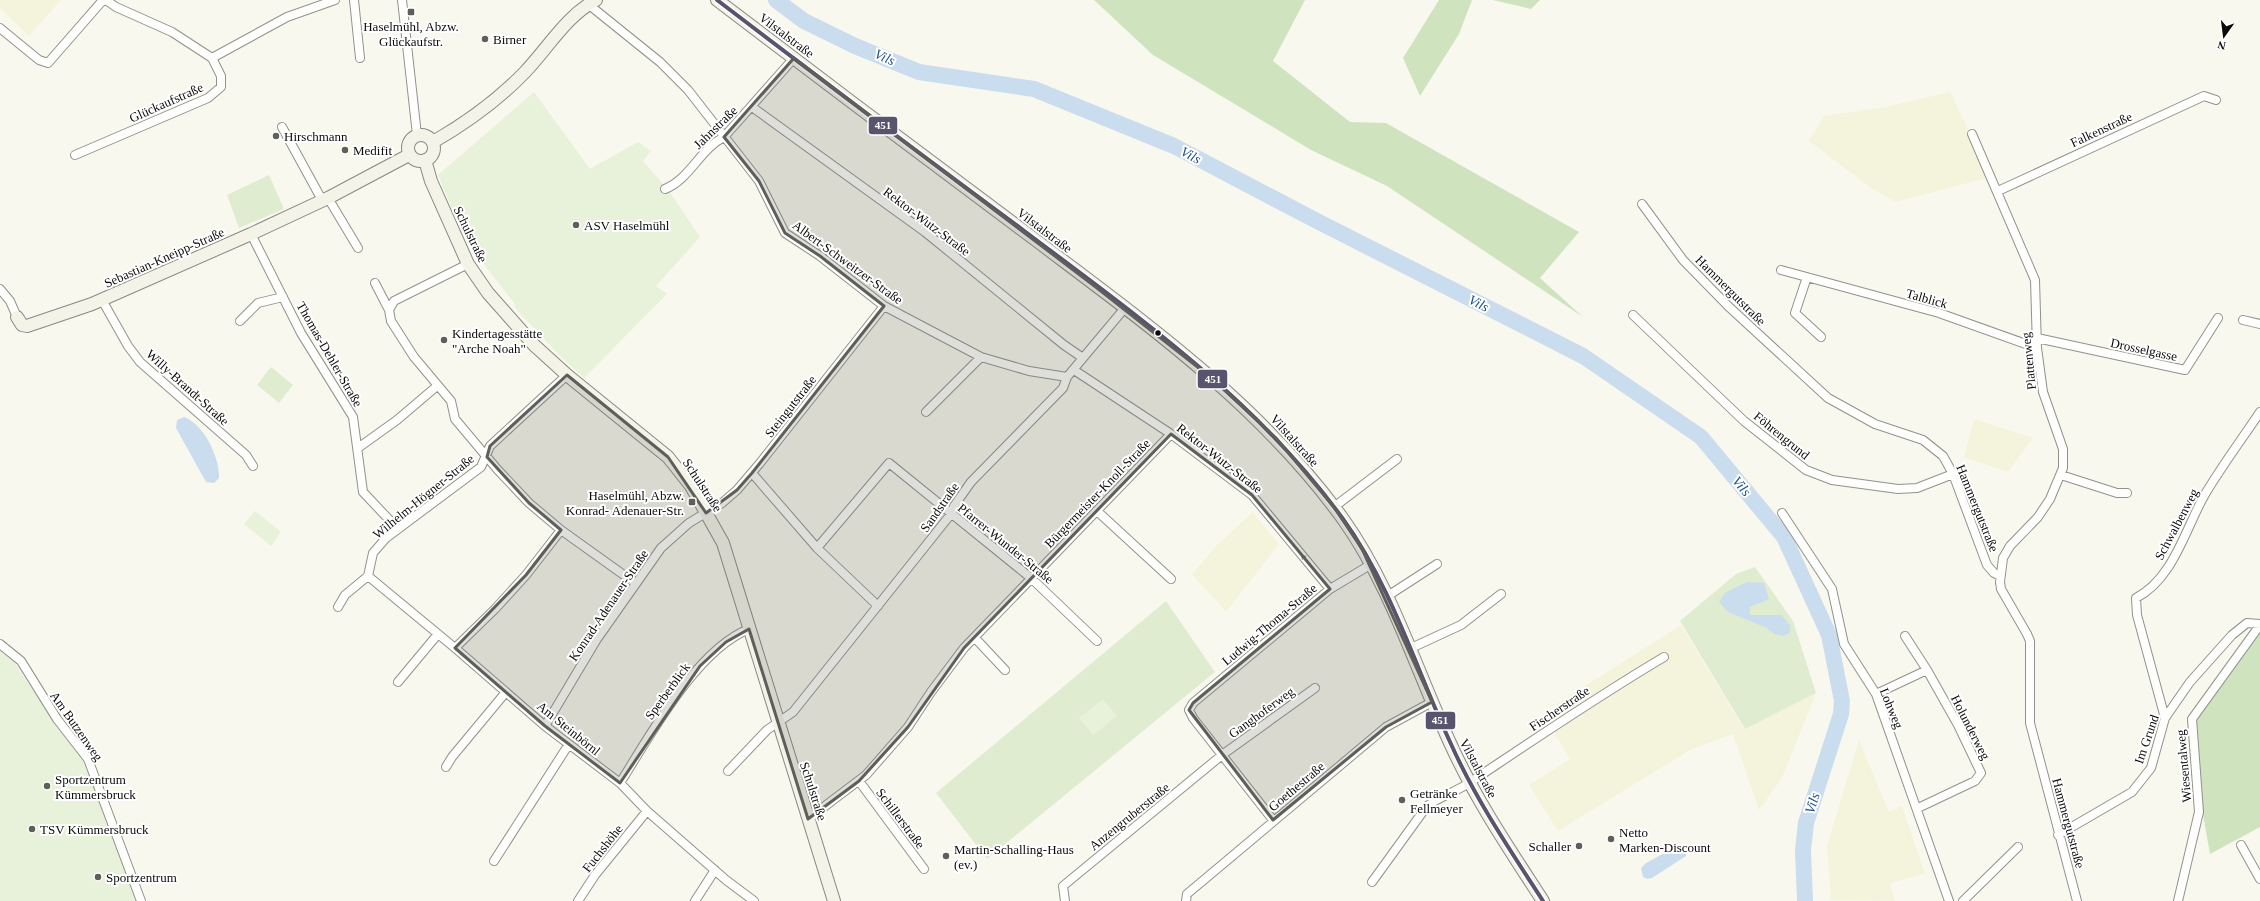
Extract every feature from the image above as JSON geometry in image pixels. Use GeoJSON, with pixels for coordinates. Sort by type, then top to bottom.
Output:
{"type":"FeatureCollection","features":[{"type":"Feature","properties":{"kind":"street"},"geometry":{"type":"LineString","coordinates":[[0,28],[39,60],[48,63],[104,0],[116,7],[172,32],[212,58],[287,18],[335,0]]}},
{"type":"Feature","properties":{"kind":"street"},"geometry":{"type":"LineString","coordinates":[[354,0],[360,58]]}},
{"type":"Feature","properties":{"kind":"street"},"geometry":{"type":"LineString","coordinates":[[402,0],[418,135]]}},
{"type":"Feature","properties":{"kind":"street","name":"Vilstalstraße"},"geometry":{"type":"LineString","coordinates":[[717,0],[1124,309],[1209,376],[1276,438],[1334,507],[1351,531],[1386,597],[1432,702],[1470,783],[1498,831],[1543,901]]}},
{"type":"Feature","properties":{"kind":"street"},"geometry":{"type":"LineString","coordinates":[[433,142],[456,129],[503,93],[527,70],[574,16],[592,2]]}},
{"type":"Feature","properties":{"kind":"street","name":"Albert-Schweitzer-Straße"},"geometry":{"type":"LineString","coordinates":[[592,2],[660,62],[688,90],[759,181],[785,233],[820,256],[884,306],[981,357],[1029,371],[1067,377]]}},
{"type":"Feature","properties":{"kind":"street","name":"Glückaufstraße"},"geometry":{"type":"LineString","coordinates":[[75,154],[208,98],[221,87],[221,76],[212,58]]}},
{"type":"Feature","properties":{"kind":"street","name":"Jahnstraße"},"geometry":{"type":"LineString","coordinates":[[665,189],[677,184],[713,143],[724,137],[794,58]]}},
{"type":"Feature","properties":{"kind":"street","name":"Falkenstraße"},"geometry":{"type":"LineString","coordinates":[[1998,191],[2204,96],[2216,100]]}},
{"type":"Feature","properties":{"kind":"street","name":"Rektor-Wutz-Straße"},"geometry":{"type":"LineString","coordinates":[[752,107],[925,232],[1064,345],[1084,358]]}},
{"type":"Feature","properties":{"kind":"street"},"geometry":{"type":"LineString","coordinates":[[282,127],[325,199],[358,248]]}},
{"type":"Feature","properties":{"kind":"street","name":"Plattenweg"},"geometry":{"type":"LineString","coordinates":[[1972,134],[1998,191],[2035,280],[2037,348],[2043,392],[2064,449],[2064,460],[2061,475],[2050,499],[2038,517],[2010,546],[2003,558],[2000,576]]}},
{"type":"Feature","properties":{"kind":"street"},"geometry":{"type":"LineString","coordinates":[[418,135],[428,137],[433,142],[432,155],[425,160],[416,160],[409,155],[408,143],[418,135]]}},
{"type":"Feature","properties":{"kind":"street","name":"Sebastian-Kneipp-Straße"},"geometry":{"type":"LineString","coordinates":[[17,317],[22,325],[27,326],[102,300],[251,234],[325,199],[409,155]]}},
{"type":"Feature","properties":{"kind":"street","name":"Schulstraße"},"geometry":{"type":"LineString","coordinates":[[425,160],[431,181],[468,264],[513,323],[567,375],[668,457],[690,486],[723,543],[777,724],[834,901]]}},
{"type":"Feature","properties":{"kind":"street","name":"Hammergutstraße"},"geometry":{"type":"LineString","coordinates":[[1642,204],[1683,260],[1728,306],[1828,398],[1875,424],[1923,440],[1943,456],[1953,474],[1987,565],[1994,574],[2000,576],[2003,594],[2030,641],[2030,723],[2058,835],[2077,901]]}},
{"type":"Feature","properties":{"kind":"street","name":"Thomas-Dehler-Straße"},"geometry":{"type":"LineString","coordinates":[[251,234],[301,333],[353,417],[363,492],[397,528]]}},
{"type":"Feature","properties":{"kind":"street"},"geometry":{"type":"LineString","coordinates":[[390,310],[394,301],[468,264]]}},
{"type":"Feature","properties":{"kind":"street","name":"Talblick"},"geometry":{"type":"LineString","coordinates":[[1781,270],[1939,313],[2037,348]]}},
{"type":"Feature","properties":{"kind":"street"},"geometry":{"type":"LineString","coordinates":[[1807,277],[1795,313],[1821,337]]}},
{"type":"Feature","properties":{"kind":"street"},"geometry":{"type":"LineString","coordinates":[[375,283],[390,310],[391,321],[414,357],[451,401],[455,419],[487,457],[529,503],[561,530],[635,583]]}},
{"type":"Feature","properties":{"kind":"street"},"geometry":{"type":"LineString","coordinates":[[0,289],[10,301],[17,317]]}},
{"type":"Feature","properties":{"kind":"street"},"geometry":{"type":"LineString","coordinates":[[240,321],[258,304],[283,297]]}},
{"type":"Feature","properties":{"kind":"street","name":"Willy-Brandt-Straße"},"geometry":{"type":"LineString","coordinates":[[102,300],[128,346],[140,362],[246,455],[253,466]]}},
{"type":"Feature","properties":{"kind":"street","name":"Steingutstraße"},"geometry":{"type":"LineString","coordinates":[[706,513],[737,490],[752,473],[884,306]]}},
{"type":"Feature","properties":{"kind":"street","name":"Sandstraße"},"geometry":{"type":"LineString","coordinates":[[728,771],[767,730],[793,712],[951,514],[954,506],[971,482],[1063,388],[1067,377],[1124,309]]}},
{"type":"Feature","properties":{"kind":"street","name":"Föhrengrund"},"geometry":{"type":"LineString","coordinates":[[1633,315],[1744,421],[1806,470],[1832,480],[1898,489],[1917,488],[1953,474]]}},
{"type":"Feature","properties":{"kind":"street","name":"Drosselgasse"},"geometry":{"type":"LineString","coordinates":[[2037,338],[2185,370],[2218,318]]}},
{"type":"Feature","properties":{"kind":"street"},"geometry":{"type":"LineString","coordinates":[[2243,320],[2260,324]]}},
{"type":"Feature","properties":{"kind":"street"},"geometry":{"type":"LineString","coordinates":[[926,412],[981,357]]}},
{"type":"Feature","properties":{"kind":"street","name":"Rektor-Wutz-Straße"},"geometry":{"type":"LineString","coordinates":[[1074,370],[1171,434],[1252,495],[1330,589]]}},
{"type":"Feature","properties":{"kind":"street","name":"Wilhelm-Högner-Straße"},"geometry":{"type":"LineString","coordinates":[[368,576],[373,553],[397,528],[481,467],[487,457],[490,446],[567,375]]}},
{"type":"Feature","properties":{"kind":"street"},"geometry":{"type":"LineString","coordinates":[[358,448],[397,420],[437,386]]}},
{"type":"Feature","properties":{"kind":"street","name":"Schwalbenweg"},"geometry":{"type":"LineString","coordinates":[[2165,718],[2137,615],[2136,598],[2148,592],[2173,560],[2204,496],[2260,412]]}},
{"type":"Feature","properties":{"kind":"street","name":"Bürgermeister-Knoll-Straße"},"geometry":{"type":"LineString","coordinates":[[808,820],[859,782],[908,728],[931,692],[964,648],[1171,434]]}},
{"type":"Feature","properties":{"kind":"street"},"geometry":{"type":"LineString","coordinates":[[1334,507],[1397,459]]}},
{"type":"Feature","properties":{"kind":"street","name":"Pfarrer-Wunder-Straße"},"geometry":{"type":"LineString","coordinates":[[817,548],[889,463],[1031,578],[1098,641]]}},
{"type":"Feature","properties":{"kind":"street"},"geometry":{"type":"LineString","coordinates":[[752,473],[817,548],[878,606]]}},
{"type":"Feature","properties":{"kind":"street"},"geometry":{"type":"LineString","coordinates":[[2061,475],[2117,493],[2128,493]]}},
{"type":"Feature","properties":{"kind":"street"},"geometry":{"type":"LineString","coordinates":[[1097,511],[1171,580]]}},
{"type":"Feature","properties":{"kind":"street","name":"Konrad-Adenauer-Straße"},"geometry":{"type":"LineString","coordinates":[[545,726],[597,639],[635,583],[662,548],[689,523],[706,513]]}},
{"type":"Feature","properties":{"kind":"street","name":"Lohweg"},"geometry":{"type":"LineString","coordinates":[[1782,513],[1832,589],[1844,644],[1876,694],[1918,808],[1949,901]]}},
{"type":"Feature","properties":{"kind":"street"},"geometry":{"type":"LineString","coordinates":[[455,648],[526,576],[561,530]]}},
{"type":"Feature","properties":{"kind":"street"},"geometry":{"type":"LineString","coordinates":[[1386,597],[1437,564]]}},
{"type":"Feature","properties":{"kind":"street","name":"Ludwig-Thoma-Straße"},"geometry":{"type":"LineString","coordinates":[[1222,755],[1193,718],[1189,710],[1193,703],[1330,589],[1370,565]]}},
{"type":"Feature","properties":{"kind":"street"},"geometry":{"type":"LineString","coordinates":[[338,607],[345,595],[368,576]]}},
{"type":"Feature","properties":{"kind":"street","name":"Am Steinbörnl"},"geometry":{"type":"LineString","coordinates":[[368,576],[455,648],[545,726],[620,783],[647,811],[715,870],[754,901]]}},
{"type":"Feature","properties":{"kind":"street"},"geometry":{"type":"LineString","coordinates":[[1409,649],[1461,625],[1501,594]]}},
{"type":"Feature","properties":{"kind":"street","name":"Im Grund"},"geometry":{"type":"LineString","coordinates":[[2058,835],[2132,792],[2151,768],[2165,718],[2190,682],[2232,635],[2247,623],[2260,624]]}},
{"type":"Feature","properties":{"kind":"street","name":"Wiesentalweg"},"geometry":{"type":"LineString","coordinates":[[2178,901],[2199,812],[2192,719],[2260,624]]}},
{"type":"Feature","properties":{"kind":"street","name":"Sperberblick"},"geometry":{"type":"LineString","coordinates":[[620,783],[656,726],[700,666],[726,642],[749,629]]}},
{"type":"Feature","properties":{"kind":"street"},"geometry":{"type":"LineString","coordinates":[[398,682],[438,634]]}},
{"type":"Feature","properties":{"kind":"street","name":"Holunderweg"},"geometry":{"type":"LineString","coordinates":[[1905,636],[1927,670],[1958,725],[1981,773],[1974,781],[1918,808]]}},
{"type":"Feature","properties":{"kind":"street"},"geometry":{"type":"LineString","coordinates":[[975,638],[1005,670]]}},
{"type":"Feature","properties":{"kind":"street","name":"Am Butzenweg"},"geometry":{"type":"LineString","coordinates":[[0,644],[20,661],[56,719],[88,759],[142,901]]}},
{"type":"Feature","properties":{"kind":"street","name":"Fischerstraße"},"geometry":{"type":"LineString","coordinates":[[1372,882],[1427,806],[1437,798],[1470,783],[1590,701],[1664,657]]}},
{"type":"Feature","properties":{"kind":"street"},"geometry":{"type":"LineString","coordinates":[[1876,694],[1927,670]]}},
{"type":"Feature","properties":{"kind":"street","name":"Ganghoferweg"},"geometry":{"type":"LineString","coordinates":[[1222,755],[1315,688]]}},
{"type":"Feature","properties":{"kind":"street"},"geometry":{"type":"LineString","coordinates":[[446,767],[452,757],[506,692]]}},
{"type":"Feature","properties":{"kind":"street","name":"Goethestraße"},"geometry":{"type":"LineString","coordinates":[[1186,901],[1187,894],[1273,820],[1386,728],[1432,702]]}},
{"type":"Feature","properties":{"kind":"street"},"geometry":{"type":"LineString","coordinates":[[494,861],[569,744]]}},
{"type":"Feature","properties":{"kind":"street"},"geometry":{"type":"LineString","coordinates":[[1222,755],[1273,820]]}},
{"type":"Feature","properties":{"kind":"street","name":"Anzengruberstraße"},"geometry":{"type":"LineString","coordinates":[[1065,901],[1063,886],[1222,755]]}},
{"type":"Feature","properties":{"kind":"street","name":"Schillerstraße"},"geometry":{"type":"LineString","coordinates":[[859,782],[924,869]]}},
{"type":"Feature","properties":{"kind":"street","name":"Fuchshöhe"},"geometry":{"type":"LineString","coordinates":[[578,901],[595,875],[647,811]]}},
{"type":"Feature","properties":{"kind":"street"},"geometry":{"type":"LineString","coordinates":[[2241,845],[2260,879]]}},
{"type":"Feature","properties":{"kind":"street"},"geometry":{"type":"LineString","coordinates":[[1963,901],[2018,847]]}},
{"type":"Feature","properties":{"kind":"street"},"geometry":{"type":"LineString","coordinates":[[695,901],[715,870]]}},
{"type":"Feature","properties":{"kind":"highlighted area"},"geometry":{"type":"Polygon","coordinates":[[[794,58],[1097,288],[1209,376],[1276,438],[1334,507],[1362,549],[1432,702],[1386,727],[1273,820],[1189,710],[1193,703],[1330,589],[1252,495],[1171,434],[964,648],[908,727],[859,781],[808,819],[749,629],[726,642],[700,666],[620,783],[545,726],[455,648],[526,575],[561,530],[529,503],[487,457],[490,446],[567,375],[668,457],[706,513],[737,490],[752,473],[884,306],[820,256],[785,233],[759,181],[724,137],[794,58]]]}},
{"type":"Feature","properties":{"kind":"green space"},"geometry":{"type":"Polygon","coordinates":[[[0,0],[61,0],[29,36],[0,8],[0,0]]]}},
{"type":"Feature","properties":{"kind":"green space"},"geometry":{"type":"Polygon","coordinates":[[[1094,0],[1305,0],[1273,61],[1350,122],[1386,123],[1579,232],[1540,278],[1583,317],[1387,186],[1311,150],[1153,55],[1094,0]]]}},
{"type":"Feature","properties":{"kind":"green space"},"geometry":{"type":"Polygon","coordinates":[[[1439,0],[1472,0],[1459,34],[1420,96],[1403,58],[1439,0]]]}},
{"type":"Feature","properties":{"kind":"green space"},"geometry":{"type":"Polygon","coordinates":[[[1493,0],[1540,0],[1531,9],[1493,0]]]}},
{"type":"Feature","properties":{"kind":"green space","name":"ASV Haselmühl"},"geometry":{"type":"Polygon","coordinates":[[[534,92],[590,169],[638,142],[651,151],[643,161],[669,191],[700,237],[656,286],[667,294],[584,378],[559,355],[516,309],[514,303],[475,253],[454,213],[438,175],[534,92]]]}},
{"type":"Feature","properties":{"kind":"green space"},"geometry":{"type":"Polygon","coordinates":[[[1950,92],[1983,160],[1986,178],[1896,202],[1871,188],[1809,141],[1824,116],[1885,107],[1950,92]]]}},
{"type":"Feature","properties":{"kind":"green space"},"geometry":{"type":"Polygon","coordinates":[[[269,175],[284,209],[239,228],[227,195],[269,175]]]}},
{"type":"Feature","properties":{"kind":"green space"},"geometry":{"type":"Polygon","coordinates":[[[271,367],[293,385],[279,403],[257,385],[271,367]]]}},
{"type":"Feature","properties":{"kind":"green space"},"geometry":{"type":"Polygon","coordinates":[[[1974,419],[2033,438],[2008,472],[1964,457],[1974,419]]]}},
{"type":"Feature","properties":{"kind":"green space"},"geometry":{"type":"Polygon","coordinates":[[[255,511],[281,532],[271,546],[244,524],[255,511]]]}},
{"type":"Feature","properties":{"kind":"green space"},"geometry":{"type":"Polygon","coordinates":[[[1253,512],[1279,544],[1226,612],[1192,574],[1217,545],[1253,512]]]}},
{"type":"Feature","properties":{"kind":"green space"},"geometry":{"type":"Polygon","coordinates":[[[1755,567],[1793,621],[1816,693],[1745,729],[1680,621],[1736,574],[1755,567]]]}},
{"type":"Feature","properties":{"kind":"green space"},"geometry":{"type":"Polygon","coordinates":[[[1166,601],[1215,672],[987,859],[936,793],[1166,601]]]}},
{"type":"Feature","properties":{"kind":"green space"},"geometry":{"type":"Polygon","coordinates":[[[1681,625],[1744,729],[1816,693],[1782,778],[1759,810],[1733,734],[1690,750],[1558,831],[1529,785],[1570,759],[1554,733],[1565,724],[1555,705],[1681,625]]]}},
{"type":"Feature","properties":{"kind":"green space"},"geometry":{"type":"Polygon","coordinates":[[[2260,629],[2260,827],[2210,854],[2197,781],[2192,719],[2260,629]]]}},
{"type":"Feature","properties":{"kind":"green space","name":"Sportzentrum Kümmersbruck"},"geometry":{"type":"Polygon","coordinates":[[[0,650],[15,663],[33,691],[80,754],[108,819],[137,901],[0,901],[0,650]]]}},
{"type":"Feature","properties":{"kind":"green space"},"geometry":{"type":"Polygon","coordinates":[[[1103,699],[1117,716],[1093,735],[1079,718],[1103,699]]]}},
{"type":"Feature","properties":{"kind":"green space"},"geometry":{"type":"Polygon","coordinates":[[[1859,740],[1889,812],[1902,806],[1925,874],[1890,883],[1895,901],[1831,900],[1827,846],[1859,740]]]}},
{"type":"Feature","properties":{"kind":"water"},"geometry":{"type":"Polygon","coordinates":[[[184,417],[191,421],[204,434],[214,452],[219,470],[219,478],[214,483],[206,482],[176,428],[177,420],[184,417]]]}},
{"type":"Feature","properties":{"kind":"water"},"geometry":{"type":"Polygon","coordinates":[[[1747,582],[1764,583],[1769,599],[1750,607],[1750,615],[1781,615],[1790,625],[1790,633],[1783,636],[1774,634],[1767,628],[1728,612],[1719,602],[1725,593],[1747,582]]]}},
{"type":"Feature","properties":{"kind":"water"},"geometry":{"type":"Polygon","coordinates":[[[1681,844],[1686,852],[1686,856],[1652,878],[1647,879],[1643,877],[1641,868],[1646,863],[1681,844]]]}},
{"type":"Feature","properties":{"kind":"waterway","name":"Vils"},"geometry":{"type":"LineString","coordinates":[[776,0],[804,21],[855,46],[919,72],[1034,89],[1174,146],[1315,220],[1583,356],[1701,437],[1784,537],[1829,635],[1842,701],[1841,714],[1806,823],[1803,850],[1805,901]]}},
{"type":"Feature","properties":{"kind":"transit line","name":"451"},"geometry":{"type":"LineString","coordinates":[[717,0],[1152,328],[1194,362],[1234,398],[1273,436],[1310,476],[1343,519],[1376,572],[1402,629],[1438,716],[1471,785],[1518,863],[1543,901]]}},
{"type":"Feature","properties":{"kind":"place","name":"Haselmühl, Abzw. Glückaufstr."},"geometry":{"type":"Point","coordinates":[411,12]}},
{"type":"Feature","properties":{"kind":"place","name":"Birner"},"geometry":{"type":"Point","coordinates":[485,39]}},
{"type":"Feature","properties":{"kind":"place","name":"Hirschmann"},"geometry":{"type":"Point","coordinates":[276,136]}},
{"type":"Feature","properties":{"kind":"place","name":"Medifit"},"geometry":{"type":"Point","coordinates":[345,150]}},
{"type":"Feature","properties":{"kind":"place","name":"ASV Haselmühl"},"geometry":{"type":"Point","coordinates":[576,225]}},
{"type":"Feature","properties":{"kind":"place","name":"Kindertagesstätte \"Arche Noah\""},"geometry":{"type":"Point","coordinates":[444,340]}},
{"type":"Feature","properties":{"kind":"place","name":"Haselmühl, Abzw. Konrad- Adenauer-Str."},"geometry":{"type":"Point","coordinates":[692,502]}},
{"type":"Feature","properties":{"kind":"place","name":"Sportzentrum Kümmersbruck"},"geometry":{"type":"Point","coordinates":[47,786]}},
{"type":"Feature","properties":{"kind":"place","name":"Getränke Fellmeyer"},"geometry":{"type":"Point","coordinates":[1402,800]}},
{"type":"Feature","properties":{"kind":"place","name":"TSV Kümmersbruck"},"geometry":{"type":"Point","coordinates":[32,829]}},
{"type":"Feature","properties":{"kind":"place","name":"Netto Marken-Discount"},"geometry":{"type":"Point","coordinates":[1611,839]}},
{"type":"Feature","properties":{"kind":"place","name":"Schaller"},"geometry":{"type":"Point","coordinates":[1579,846]}},
{"type":"Feature","properties":{"kind":"place","name":"Martin-Schalling-Haus (ev.)"},"geometry":{"type":"Point","coordinates":[946,856]}},
{"type":"Feature","properties":{"kind":"place","name":"Sportzentrum"},"geometry":{"type":"Point","coordinates":[98,877]}}]}
